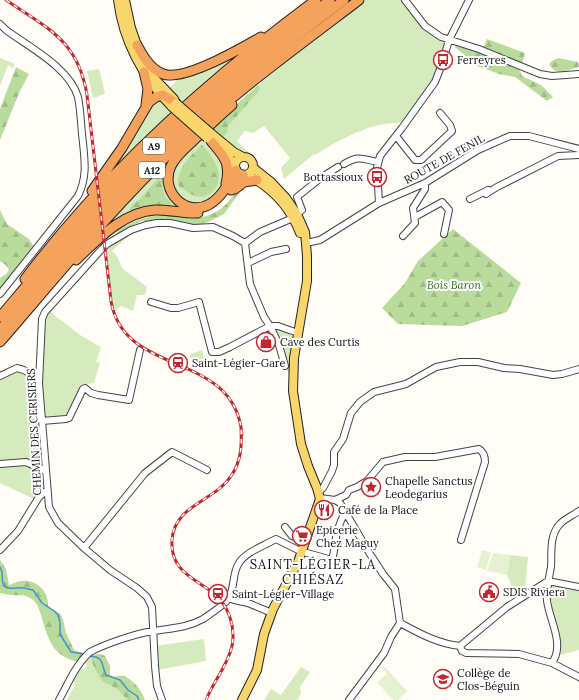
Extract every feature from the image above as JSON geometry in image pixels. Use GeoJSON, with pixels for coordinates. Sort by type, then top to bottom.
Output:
{"type":"FeatureCollection","features":[{"type":"Feature","properties":{"kind":"highway"},"geometry":{"type":"LineString","coordinates":[[50,246],[104,186],[155,134],[212,82],[316,0]]}},
{"type":"Feature","properties":{"kind":"highway","name":"A9"},"geometry":{"type":"LineString","coordinates":[[0,317],[81,222],[152,148],[228,79],[330,0]]}},
{"type":"Feature","properties":{"kind":"highway","name":"A9"},"geometry":{"type":"LineString","coordinates":[[0,330],[94,220],[143,168],[172,140],[250,72],[344,0]]}},
{"type":"Feature","properties":{"kind":"highway","name":"A12"},"geometry":{"type":"LineString","coordinates":[[0,342],[89,237],[149,173],[224,104],[359,0]]}},
{"type":"Feature","properties":{"kind":"highway"},"geometry":{"type":"LineString","coordinates":[[137,45],[146,60],[154,69],[164,75],[174,75],[194,70],[222,58],[285,23]]}},
{"type":"Feature","properties":{"kind":"highway"},"geometry":{"type":"LineString","coordinates":[[257,180],[244,182],[207,206],[195,208],[186,206],[175,199],[170,192],[168,180],[170,168],[175,159],[286,56]]}},
{"type":"Feature","properties":{"kind":"highway"},"geometry":{"type":"LineString","coordinates":[[144,72],[148,92],[145,108]]}},
{"type":"Feature","properties":{"kind":"highway"},"geometry":{"type":"LineString","coordinates":[[0,312],[110,166],[152,99],[161,95],[166,95],[174,105]]}},
{"type":"Feature","properties":{"kind":"highway"},"geometry":{"type":"LineString","coordinates":[[210,137],[223,154],[227,163],[225,194]]}},
{"type":"Feature","properties":{"kind":"highway"},"geometry":{"type":"LineString","coordinates":[[36,301],[96,241],[124,220],[139,213],[155,210],[200,213],[216,206],[240,171]]}},
{"type":"Feature","properties":{"kind":"main road"},"geometry":{"type":"LineString","coordinates":[[118,0],[122,21],[128,39],[144,72],[161,95]]}},
{"type":"Feature","properties":{"kind":"main road"},"geometry":{"type":"LineString","coordinates":[[125,0],[128,20],[137,45],[152,75],[174,105],[224,149],[240,171],[257,180],[275,194],[295,216]]}},
{"type":"Feature","properties":{"kind":"main road"},"geometry":{"type":"LineString","coordinates":[[210,137],[250,160],[257,172],[265,176],[280,190],[295,216],[306,243],[308,264],[307,282],[293,366],[294,399],[301,444],[305,459],[319,495],[317,511],[298,562],[272,613],[262,643],[257,670],[242,700]]}},
{"type":"Feature","properties":{"kind":"main road"},"geometry":{"type":"LineString","coordinates":[[240,171],[238,160],[243,157]]}},
{"type":"Feature","properties":{"kind":"main road"},"geometry":{"type":"LineString","coordinates":[[240,171],[251,172],[253,166]]}},
{"type":"Feature","properties":{"kind":"street"},"geometry":{"type":"LineString","coordinates":[[405,0],[425,26],[436,34],[450,40],[479,49],[540,74],[552,76],[579,74]]}},
{"type":"Feature","properties":{"kind":"street"},"geometry":{"type":"LineString","coordinates":[[379,203],[377,168],[380,156],[435,82],[450,40],[469,0]]}},
{"type":"Feature","properties":{"kind":"street"},"geometry":{"type":"LineString","coordinates":[[0,24],[3,29],[60,69],[72,85],[78,98],[86,169],[83,184],[78,196],[0,294]]}},
{"type":"Feature","properties":{"kind":"street"},"geometry":{"type":"LineString","coordinates":[[396,136],[415,160],[421,160],[452,132],[450,125],[440,113]]}},
{"type":"Feature","properties":{"kind":"street","name":"ROUTE DE FENIL"},"geometry":{"type":"LineString","coordinates":[[306,243],[320,240],[379,203],[425,183],[478,150],[510,136],[529,136],[579,150]]}},
{"type":"Feature","properties":{"kind":"street"},"geometry":{"type":"LineString","coordinates":[[486,194],[558,156],[579,155]]}},
{"type":"Feature","properties":{"kind":"street"},"geometry":{"type":"LineString","coordinates":[[344,164],[356,158],[362,157],[378,162]]}},
{"type":"Feature","properties":{"kind":"street"},"geometry":{"type":"LineString","coordinates":[[285,366],[279,345],[264,317],[250,284],[245,243],[263,230],[295,216],[302,210],[298,197],[322,177],[338,167]]}},
{"type":"Feature","properties":{"kind":"street"},"geometry":{"type":"LineString","coordinates":[[403,236],[415,223],[413,208],[425,189],[425,183]]}},
{"type":"Feature","properties":{"kind":"street"},"geometry":{"type":"LineString","coordinates":[[470,199],[497,187]]}},
{"type":"Feature","properties":{"kind":"street"},"geometry":{"type":"LineString","coordinates":[[415,217],[442,202],[449,210],[444,234]]}},
{"type":"Feature","properties":{"kind":"street","name":"CHEMIN DES CERISIERS"},"geometry":{"type":"LineString","coordinates":[[162,700],[155,666],[153,631],[154,620],[152,608],[147,597],[137,588],[110,570],[84,548],[54,517],[49,507],[39,383],[42,319],[45,312],[86,265],[107,244],[135,228],[152,223],[162,223],[193,228],[212,227],[245,243]]}},
{"type":"Feature","properties":{"kind":"street"},"geometry":{"type":"LineString","coordinates":[[248,263],[271,252],[286,249]]}},
{"type":"Feature","properties":{"kind":"street"},"geometry":{"type":"LineString","coordinates":[[151,302],[171,308],[178,308],[199,302],[212,352],[219,352],[270,326],[278,326],[298,333]]}},
{"type":"Feature","properties":{"kind":"street"},"geometry":{"type":"LineString","coordinates":[[42,421],[69,418],[83,389],[85,388],[91,393],[98,395],[130,400],[140,350]]}},
{"type":"Feature","properties":{"kind":"street"},"geometry":{"type":"LineString","coordinates":[[349,700],[384,653],[391,637],[400,623],[395,589],[375,561],[340,503],[319,495],[332,470],[334,452],[343,439],[351,413],[360,402],[374,392],[406,384],[433,368],[460,362],[478,362],[502,368],[520,369],[552,375],[562,374],[579,368]]}},
{"type":"Feature","properties":{"kind":"street"},"geometry":{"type":"LineString","coordinates":[[0,376],[17,368],[27,370],[39,383]]}},
{"type":"Feature","properties":{"kind":"street"},"geometry":{"type":"LineString","coordinates":[[335,500],[346,494],[349,490],[367,481],[383,462],[405,457],[435,457],[479,449],[484,455],[485,462],[461,540]]}},
{"type":"Feature","properties":{"kind":"street"},"geometry":{"type":"LineString","coordinates":[[84,548],[145,472],[172,452],[179,454],[207,470]]}},
{"type":"Feature","properties":{"kind":"street"},"geometry":{"type":"LineString","coordinates":[[0,464],[26,462],[46,472]]}},
{"type":"Feature","properties":{"kind":"street"},"geometry":{"type":"LineString","coordinates":[[0,550],[18,531],[39,497],[47,490]]}},
{"type":"Feature","properties":{"kind":"street"},"geometry":{"type":"LineString","coordinates":[[59,700],[84,658],[90,652],[131,637],[153,631],[174,629],[192,625],[222,605],[229,598],[236,569],[242,558],[276,539],[302,551],[332,560],[340,524],[345,512]]}},
{"type":"Feature","properties":{"kind":"street"},"geometry":{"type":"LineString","coordinates":[[552,663],[555,658],[557,647],[556,635],[547,600],[554,536],[558,526],[566,519],[579,512]]}},
{"type":"Feature","properties":{"kind":"street"},"geometry":{"type":"LineString","coordinates":[[285,527],[292,536],[305,541]]}},
{"type":"Feature","properties":{"kind":"street"},"geometry":{"type":"LineString","coordinates":[[400,623],[423,636],[450,645],[460,646],[507,607],[548,581],[579,587]]}},
{"type":"Feature","properties":{"kind":"street"},"geometry":{"type":"LineString","coordinates":[[229,598],[248,603],[272,613]]}},
{"type":"Feature","properties":{"kind":"street"},"geometry":{"type":"LineString","coordinates":[[460,646],[462,651],[469,654],[518,654],[552,663],[579,677]]}},
{"type":"Feature","properties":{"kind":"green space"},"geometry":{"type":"Polygon","coordinates":[[[366,0],[405,0],[425,26],[449,40],[437,77],[405,123],[381,125],[347,137],[315,155],[314,154],[284,179],[281,168],[290,158],[264,126],[253,133],[245,131],[237,141],[249,153],[248,156],[211,128],[301,49],[366,0]]]}},
{"type":"Feature","properties":{"kind":"green space"},"geometry":{"type":"Polygon","coordinates":[[[487,39],[525,53],[522,64],[511,64],[519,69],[522,76],[541,85],[553,97],[547,101],[515,77],[499,74],[477,66],[455,47],[462,44],[485,51],[484,46],[487,39]]]}},
{"type":"Feature","properties":{"kind":"green space"},"geometry":{"type":"Polygon","coordinates":[[[248,48],[184,104],[169,89],[177,80],[248,48]]]}},
{"type":"Feature","properties":{"kind":"green space"},"geometry":{"type":"Polygon","coordinates":[[[0,58],[15,64],[13,68],[8,65],[0,86],[0,58]]]}},
{"type":"Feature","properties":{"kind":"green space"},"geometry":{"type":"Polygon","coordinates":[[[558,58],[578,62],[579,67],[562,72],[555,70],[549,64],[558,58]]]}},
{"type":"Feature","properties":{"kind":"green space"},"geometry":{"type":"Polygon","coordinates":[[[16,67],[29,74],[20,91],[0,140],[0,109],[16,67]]]}},
{"type":"Feature","properties":{"kind":"green space"},"geometry":{"type":"Polygon","coordinates":[[[99,69],[105,94],[93,98],[87,71],[99,69]]]}},
{"type":"Feature","properties":{"kind":"green space"},"geometry":{"type":"Polygon","coordinates":[[[258,85],[260,88],[257,93],[228,126],[227,133],[223,137],[211,128],[258,85]]]}},
{"type":"Feature","properties":{"kind":"green space"},"geometry":{"type":"Polygon","coordinates":[[[158,98],[173,113],[100,185],[148,107],[158,98]]]}},
{"type":"Feature","properties":{"kind":"green space"},"geometry":{"type":"Polygon","coordinates":[[[201,138],[214,148],[219,155],[223,170],[222,184],[215,196],[209,201],[191,205],[173,191],[171,186],[174,166],[201,138]]]}},
{"type":"Feature","properties":{"kind":"green space"},"geometry":{"type":"Polygon","coordinates":[[[183,145],[166,175],[187,209],[151,209],[96,235],[183,145]]]}},
{"type":"Feature","properties":{"kind":"green space"},"geometry":{"type":"Polygon","coordinates":[[[202,145],[215,162],[219,177],[217,185],[213,191],[209,195],[200,197],[191,194],[178,185],[182,167],[202,145]]]}},
{"type":"Feature","properties":{"kind":"green space"},"geometry":{"type":"Polygon","coordinates":[[[158,178],[162,179],[162,186],[166,198],[171,202],[170,207],[150,205],[131,211],[129,210],[132,205],[141,198],[158,178]]]}},
{"type":"Feature","properties":{"kind":"green space"},"geometry":{"type":"Polygon","coordinates":[[[237,191],[239,191],[239,193],[224,214],[206,223],[195,225],[173,221],[141,221],[118,233],[117,231],[146,217],[169,215],[183,218],[197,218],[209,215],[225,206],[237,191]]]}},
{"type":"Feature","properties":{"kind":"green space"},"geometry":{"type":"Polygon","coordinates":[[[0,210],[7,224],[29,239],[34,247],[0,289],[0,278],[9,270],[7,266],[0,261],[0,210]]]}},
{"type":"Feature","properties":{"kind":"green space","name":"Bois Baron"},"geometry":{"type":"Polygon","coordinates":[[[453,229],[521,283],[507,312],[462,326],[398,324],[382,308],[405,283],[418,261],[453,229]]]}},
{"type":"Feature","properties":{"kind":"green space"},"geometry":{"type":"Polygon","coordinates":[[[134,231],[112,251],[117,256],[122,268],[147,287],[145,295],[137,295],[133,311],[121,306],[116,311],[112,302],[106,247],[134,231]]]}},
{"type":"Feature","properties":{"kind":"green space"},"geometry":{"type":"Polygon","coordinates":[[[49,311],[80,335],[101,347],[96,362],[100,363],[94,383],[88,384],[79,391],[67,416],[44,418],[41,362],[43,331],[45,319],[49,311]]]}},
{"type":"Feature","properties":{"kind":"green space"},"geometry":{"type":"Polygon","coordinates":[[[276,328],[289,333],[294,339],[289,375],[274,331],[276,328]]]}},
{"type":"Feature","properties":{"kind":"green space"},"geometry":{"type":"Polygon","coordinates":[[[202,350],[204,357],[199,366],[192,363],[192,359],[189,357],[191,354],[202,350]]]}},
{"type":"Feature","properties":{"kind":"green space"},"geometry":{"type":"Polygon","coordinates":[[[16,369],[21,370],[37,384],[42,465],[30,460],[21,459],[0,462],[0,378],[16,369]]]}},
{"type":"Feature","properties":{"kind":"green space"},"geometry":{"type":"Polygon","coordinates":[[[22,463],[35,469],[42,477],[42,486],[36,500],[0,483],[0,467],[22,463]]]}},
{"type":"Feature","properties":{"kind":"green space"},"geometry":{"type":"Polygon","coordinates":[[[482,550],[491,552],[486,570],[477,567],[482,550]]]}},
{"type":"Feature","properties":{"kind":"green space"},"geometry":{"type":"Polygon","coordinates":[[[493,553],[510,555],[507,575],[487,571],[493,553]]]}},
{"type":"Feature","properties":{"kind":"green space"},"geometry":{"type":"Polygon","coordinates":[[[510,555],[528,557],[525,589],[514,592],[507,575],[510,555]]]}},
{"type":"Feature","properties":{"kind":"green space"},"geometry":{"type":"Polygon","coordinates":[[[0,560],[6,569],[9,585],[20,581],[27,581],[36,584],[44,591],[48,601],[48,606],[59,613],[63,619],[66,633],[74,650],[85,654],[79,662],[69,659],[56,650],[48,637],[34,601],[26,596],[0,593],[0,560]]]}},
{"type":"Feature","properties":{"kind":"green space"},"geometry":{"type":"Polygon","coordinates":[[[552,584],[579,590],[579,650],[560,655],[559,638],[549,601],[552,584]]]}},
{"type":"Feature","properties":{"kind":"green space"},"geometry":{"type":"Polygon","coordinates":[[[204,639],[206,661],[157,670],[155,646],[204,639]]]}},
{"type":"Feature","properties":{"kind":"green space"},"geometry":{"type":"Polygon","coordinates":[[[100,654],[105,656],[110,666],[110,675],[113,677],[123,676],[132,681],[138,687],[145,700],[127,700],[117,689],[103,682],[96,672],[90,657],[91,655],[100,654]]]}},
{"type":"Feature","properties":{"kind":"green space"},"geometry":{"type":"Polygon","coordinates":[[[87,656],[90,657],[96,672],[103,682],[117,689],[127,700],[67,700],[76,683],[71,681],[80,667],[84,670],[87,665],[84,662],[87,656]]]}},
{"type":"Feature","properties":{"kind":"green space"},"geometry":{"type":"Polygon","coordinates":[[[301,667],[310,672],[300,687],[301,694],[297,700],[264,700],[271,689],[281,695],[301,667]]]}},
{"type":"Feature","properties":{"kind":"green space"},"geometry":{"type":"Polygon","coordinates":[[[385,667],[407,691],[398,700],[393,700],[377,682],[387,674],[383,669],[385,667]]]}},
{"type":"Feature","properties":{"kind":"waterway"},"geometry":{"type":"LineString","coordinates":[[0,567],[5,587],[33,590],[42,603],[58,615],[60,622],[60,634],[71,652],[85,654]]}},
{"type":"Feature","properties":{"kind":"waterway"},"geometry":{"type":"LineString","coordinates":[[90,656],[98,658],[102,662],[106,675],[120,680],[128,690],[137,696],[139,700]]}},
{"type":"Feature","properties":{"kind":"railway"},"geometry":{"type":"LineString","coordinates":[[6,0],[35,19],[58,37],[68,48],[83,76],[87,95],[111,301],[120,326],[136,343],[156,355],[201,375],[220,389],[235,408],[242,435]]}},
{"type":"Feature","properties":{"kind":"railway"},"geometry":{"type":"LineString","coordinates":[[206,700],[230,653],[233,638],[232,623],[230,616],[218,597],[190,577],[179,566],[172,550],[172,540],[174,528],[187,511],[215,492],[231,476],[239,459],[241,429]]}},
{"type":"Feature","properties":{"kind":"place","name":"Ferreyres"},"geometry":{"type":"Point","coordinates":[443,60]}},
{"type":"Feature","properties":{"kind":"place","name":"Bottassioux"},"geometry":{"type":"Point","coordinates":[377,177]}},
{"type":"Feature","properties":{"kind":"place","name":"Cave des Curtis"},"geometry":{"type":"Point","coordinates":[266,342]}},
{"type":"Feature","properties":{"kind":"place","name":"Saint-Légier-Gare"},"geometry":{"type":"Point","coordinates":[178,363]}},
{"type":"Feature","properties":{"kind":"place","name":"Chapelle Sanctus Leodegarius"},"geometry":{"type":"Point","coordinates":[371,487]}},
{"type":"Feature","properties":{"kind":"place","name":"Café de la Place"},"geometry":{"type":"Point","coordinates":[324,510]}},
{"type":"Feature","properties":{"kind":"place","name":"Epicerie Chez Maguy"},"geometry":{"type":"Point","coordinates":[302,536]}},
{"type":"Feature","properties":{"kind":"place","name":"SDIS Riviera"},"geometry":{"type":"Point","coordinates":[489,592]}},
{"type":"Feature","properties":{"kind":"place","name":"Saint-Légier-Village"},"geometry":{"type":"Point","coordinates":[218,594]}},
{"type":"Feature","properties":{"kind":"place","name":"Collège de Clos-Béguin"},"geometry":{"type":"Point","coordinates":[443,679]}},
{"type":"Feature","properties":{"kind":"district","name":"SAINT-LÉGIER-LA CHIÉSAZ"},"geometry":{"type":"Point","coordinates":[313,572]}}]}
